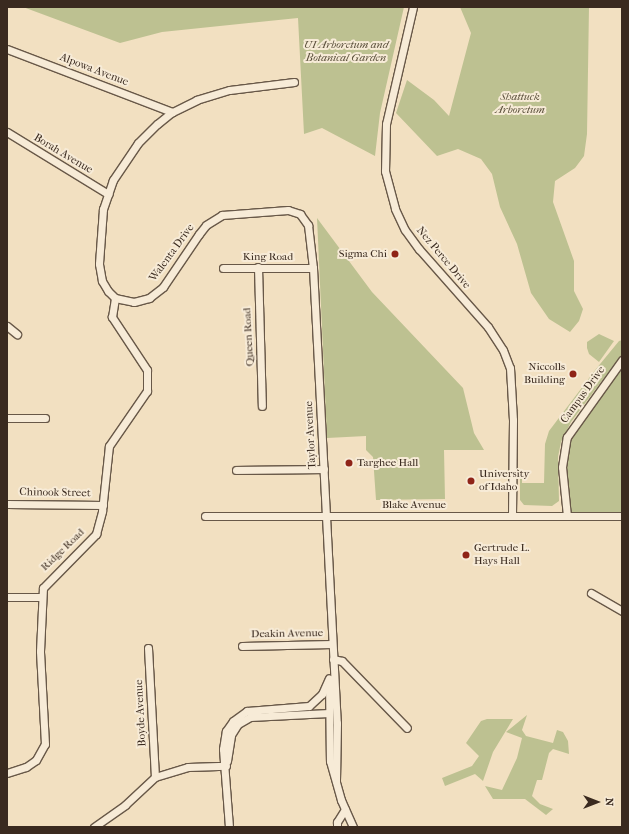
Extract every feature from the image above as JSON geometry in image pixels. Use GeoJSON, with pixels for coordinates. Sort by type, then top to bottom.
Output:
{"type":"FeatureCollection","features":[{"type":"Feature","properties":{"kind":"street","name":"Nez Perce Drive"},"geometry":{"type":"LineString","coordinates":[[413,7],[386,124],[385,171],[395,209],[406,230],[419,249],[488,327],[503,350],[510,368],[513,420],[512,516]]}},
{"type":"Feature","properties":{"kind":"street","name":"Alpowa Avenue"},"geometry":{"type":"LineString","coordinates":[[7,49],[172,112]]}},
{"type":"Feature","properties":{"kind":"street"},"geometry":{"type":"LineString","coordinates":[[115,298],[104,287],[99,264],[100,226],[113,180],[138,143],[172,112],[197,100],[229,90],[294,82]]}},
{"type":"Feature","properties":{"kind":"street","name":"Borah Avenue"},"geometry":{"type":"LineString","coordinates":[[7,132],[108,194]]}},
{"type":"Feature","properties":{"kind":"street","name":"Walenta Drive"},"geometry":{"type":"LineString","coordinates":[[115,298],[134,302],[156,294],[206,225],[222,215],[282,210],[300,214]]}},
{"type":"Feature","properties":{"kind":"street","name":"Taylor Avenue"},"geometry":{"type":"LineString","coordinates":[[300,214],[310,235],[313,268],[336,697],[336,781]]}},
{"type":"Feature","properties":{"kind":"street","name":"King Road"},"geometry":{"type":"LineString","coordinates":[[223,268],[313,268]]}},
{"type":"Feature","properties":{"kind":"street","name":"Queen Road"},"geometry":{"type":"LineString","coordinates":[[258,268],[262,406]]}},
{"type":"Feature","properties":{"kind":"street","name":"Ridge Road"},"geometry":{"type":"LineString","coordinates":[[7,773],[26,767],[36,760],[45,744],[40,651],[41,597],[46,583],[96,534],[103,505],[109,446],[144,399],[149,383],[147,370],[112,317],[115,298]]}},
{"type":"Feature","properties":{"kind":"street"},"geometry":{"type":"LineString","coordinates":[[7,326],[17,334]]}},
{"type":"Feature","properties":{"kind":"street","name":"Campus Drive"},"geometry":{"type":"LineString","coordinates":[[567,516],[562,467],[567,437],[622,360]]}},
{"type":"Feature","properties":{"kind":"street"},"geometry":{"type":"LineString","coordinates":[[7,418],[45,418]]}},
{"type":"Feature","properties":{"kind":"street"},"geometry":{"type":"LineString","coordinates":[[236,470],[324,469]]}},
{"type":"Feature","properties":{"kind":"street","name":"Chinook Street"},"geometry":{"type":"LineString","coordinates":[[7,504],[103,505]]}},
{"type":"Feature","properties":{"kind":"street","name":"Blake Avenue"},"geometry":{"type":"LineString","coordinates":[[205,516],[622,516]]}},
{"type":"Feature","properties":{"kind":"street"},"geometry":{"type":"LineString","coordinates":[[591,593],[622,611]]}},
{"type":"Feature","properties":{"kind":"street"},"geometry":{"type":"LineString","coordinates":[[7,597],[41,597]]}},
{"type":"Feature","properties":{"kind":"street","name":"Deakin Avenue"},"geometry":{"type":"LineString","coordinates":[[242,646],[332,644]]}},
{"type":"Feature","properties":{"kind":"street","name":"Boyde Avenue"},"geometry":{"type":"LineString","coordinates":[[148,648],[155,777]]}},
{"type":"Feature","properties":{"kind":"street"},"geometry":{"type":"LineString","coordinates":[[333,659],[342,660],[407,728]]}},
{"type":"Feature","properties":{"kind":"street","name":"Taylor Avenue"},"geometry":{"type":"LineString","coordinates":[[333,659],[329,678],[330,760],[345,810],[353,827]]}},
{"type":"Feature","properties":{"kind":"street"},"geometry":{"type":"LineString","coordinates":[[229,827],[226,766],[223,740],[226,731],[239,715],[258,710],[309,706],[322,694],[329,678]]}},
{"type":"Feature","properties":{"kind":"street","name":"Taylor Avenue"},"geometry":{"type":"LineString","coordinates":[[329,713],[336,697]]}},
{"type":"Feature","properties":{"kind":"street"},"geometry":{"type":"LineString","coordinates":[[226,766],[231,734],[238,724],[250,717],[329,713]]}},
{"type":"Feature","properties":{"kind":"street"},"geometry":{"type":"LineString","coordinates":[[94,827],[126,805],[155,777],[188,767],[226,766]]}},
{"type":"Feature","properties":{"kind":"street"},"geometry":{"type":"LineString","coordinates":[[337,827],[336,822],[345,810]]}},
{"type":"Feature","properties":{"kind":"green space","name":"UI Arboretum and Botanical Garden"},"geometry":{"type":"Polygon","coordinates":[[[23,7],[404,7],[380,113],[375,156],[322,128],[304,134],[298,18],[162,32],[120,43],[23,7]]]}},
{"type":"Feature","properties":{"kind":"green space","name":"Shattuck Arboretum"},"geometry":{"type":"Polygon","coordinates":[[[460,7],[589,7],[587,134],[584,156],[575,168],[555,181],[553,202],[574,261],[574,291],[583,309],[579,321],[570,332],[549,319],[531,293],[517,244],[500,207],[492,174],[481,159],[458,149],[437,156],[396,113],[407,80],[434,100],[449,116],[471,33],[460,7]]]}},
{"type":"Feature","properties":{"kind":"green space"},"geometry":{"type":"Polygon","coordinates":[[[317,218],[372,292],[463,388],[474,433],[484,450],[444,450],[445,499],[376,500],[373,457],[366,450],[366,436],[327,438],[317,218]]]}},
{"type":"Feature","properties":{"kind":"green space"},"geometry":{"type":"Polygon","coordinates":[[[599,334],[614,341],[599,362],[589,354],[587,342],[599,334]]]}},
{"type":"Feature","properties":{"kind":"green space"},"geometry":{"type":"Polygon","coordinates":[[[622,340],[622,354],[571,422],[561,442],[558,457],[559,501],[552,506],[524,505],[520,500],[520,477],[522,477],[522,483],[544,483],[545,444],[549,431],[596,369],[619,341],[622,340]]]}},
{"type":"Feature","properties":{"kind":"green space"},"geometry":{"type":"Polygon","coordinates":[[[622,360],[622,516],[567,516],[565,445],[622,360]]]}},
{"type":"Feature","properties":{"kind":"green space"},"geometry":{"type":"Polygon","coordinates":[[[527,715],[522,730],[526,736],[553,743],[557,730],[563,732],[568,741],[569,754],[553,749],[549,753],[542,780],[537,780],[532,796],[540,804],[553,809],[546,815],[525,799],[493,799],[485,786],[502,790],[517,758],[522,738],[506,732],[527,715]]]}},
{"type":"Feature","properties":{"kind":"green space"},"geometry":{"type":"Polygon","coordinates":[[[487,719],[513,719],[493,752],[483,781],[475,774],[445,786],[442,778],[472,766],[479,756],[466,743],[481,721],[487,719]]]}},
{"type":"Feature","properties":{"kind":"place","name":"Sigma Chi"},"geometry":{"type":"Point","coordinates":[395,254]}},
{"type":"Feature","properties":{"kind":"place","name":"Niccolls Building"},"geometry":{"type":"Point","coordinates":[573,374]}},
{"type":"Feature","properties":{"kind":"place","name":"Targhee Hall"},"geometry":{"type":"Point","coordinates":[349,463]}},
{"type":"Feature","properties":{"kind":"place","name":"University of Idaho"},"geometry":{"type":"Point","coordinates":[471,481]}},
{"type":"Feature","properties":{"kind":"place","name":"Gertrude L. Hays Hall"},"geometry":{"type":"Point","coordinates":[466,555]}}]}
